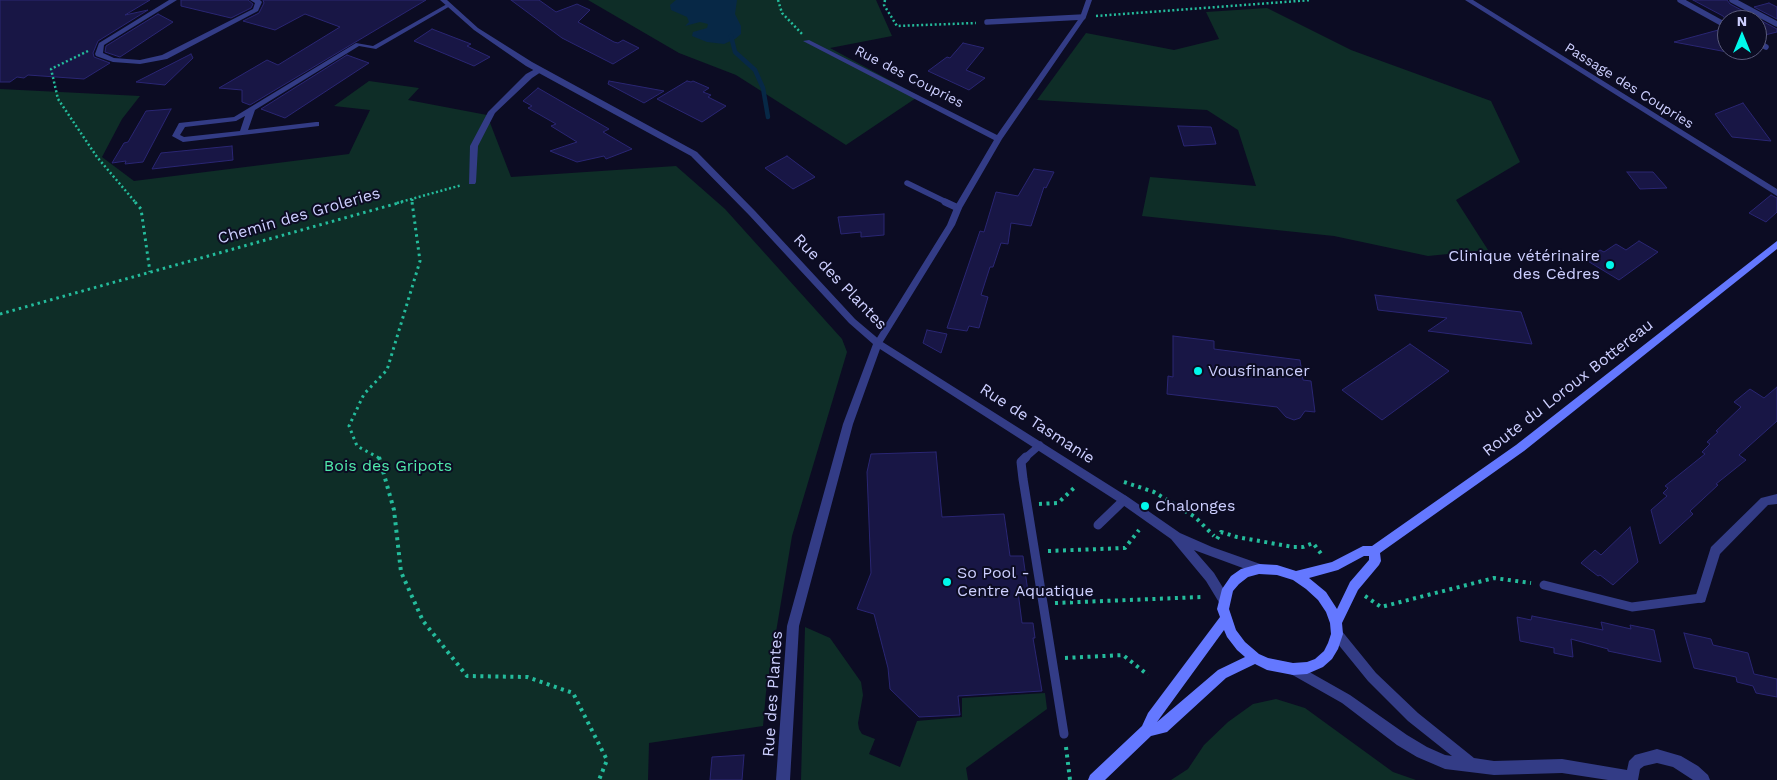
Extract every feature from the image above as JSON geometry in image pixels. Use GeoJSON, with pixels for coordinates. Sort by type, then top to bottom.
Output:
{"type":"FeatureCollection","features":[{"type":"Feature","properties":{"kind":"main road","name":"Route du Loroux Bottereau"},"geometry":{"type":"LineString","coordinates":[[1296,576],[1334,566],[1363,551],[1374,551],[1520,448],[1777,244]]}},
{"type":"Feature","properties":{"kind":"main road"},"geometry":{"type":"LineString","coordinates":[[1336,628],[1331,609],[1310,584],[1296,576],[1277,570],[1259,570],[1246,573],[1235,580],[1228,589],[1224,600],[1225,619],[1231,633],[1241,646],[1255,658],[1267,664],[1293,669],[1307,668],[1319,663],[1331,650],[1336,628],[1354,586],[1375,561],[1374,551]]}},
{"type":"Feature","properties":{"kind":"main road"},"geometry":{"type":"LineString","coordinates":[[1095,780],[1147,731],[1153,717],[1225,619]]}},
{"type":"Feature","properties":{"kind":"main road"},"geometry":{"type":"LineString","coordinates":[[1147,731],[1162,727],[1222,674],[1255,658]]}},
{"type":"Feature","properties":{"kind":"street"},"geometry":{"type":"LineString","coordinates":[[174,0],[101,44],[99,54],[113,60],[140,62],[164,57],[256,10],[259,2],[254,0]]}},
{"type":"Feature","properties":{"kind":"street"},"geometry":{"type":"LineString","coordinates":[[878,343],[951,225],[958,208],[998,138],[1083,17],[1089,0]]}},
{"type":"Feature","properties":{"kind":"street","name":"Passage des Coupries"},"geometry":{"type":"LineString","coordinates":[[1468,0],[1777,193]]}},
{"type":"Feature","properties":{"kind":"street"},"geometry":{"type":"LineString","coordinates":[[316,124],[183,140],[176,136],[182,125],[236,118],[358,44],[374,48],[446,2]]}},
{"type":"Feature","properties":{"kind":"street","name":"Rue des Plantes"},"geometry":{"type":"LineString","coordinates":[[446,2],[482,33],[540,70],[694,154],[752,213],[852,321],[878,343],[848,424],[793,626],[783,780]]}},
{"type":"Feature","properties":{"kind":"street","name":"Rue des Coupries"},"geometry":{"type":"LineString","coordinates":[[807,41],[998,138]]}},
{"type":"Feature","properties":{"kind":"street"},"geometry":{"type":"LineString","coordinates":[[472,182],[474,146],[492,112],[529,76],[540,70]]}},
{"type":"Feature","properties":{"kind":"street"},"geometry":{"type":"LineString","coordinates":[[243,133],[252,110]]}},
{"type":"Feature","properties":{"kind":"street","name":"Rue de Tasmanie"},"geometry":{"type":"LineString","coordinates":[[878,343],[1040,445],[1176,536],[1208,551],[1259,570]]}},
{"type":"Feature","properties":{"kind":"street"},"geometry":{"type":"LineString","coordinates":[[1701,598],[1715,551],[1765,501],[1777,499]]}},
{"type":"Feature","properties":{"kind":"street","name":"Rue de Tasmanie"},"geometry":{"type":"LineString","coordinates":[[1176,536],[1210,577],[1224,600]]}},
{"type":"Feature","properties":{"kind":"street"},"geometry":{"type":"LineString","coordinates":[[1336,628],[1372,677],[1413,717],[1447,742],[1471,764]]}},
{"type":"Feature","properties":{"kind":"street"},"geometry":{"type":"LineString","coordinates":[[1293,669],[1346,699],[1402,740],[1444,762],[1494,768],[1562,766],[1631,779],[1634,766],[1640,760],[1657,756],[1683,765],[1703,780]]}},
{"type":"Feature","properties":{"kind":"lane"},"geometry":{"type":"LineString","coordinates":[[1680,0],[1717,20]]}},
{"type":"Feature","properties":{"kind":"lane"},"geometry":{"type":"LineString","coordinates":[[1732,0],[1777,24]]}},
{"type":"Feature","properties":{"kind":"lane"},"geometry":{"type":"LineString","coordinates":[[987,22],[1083,17]]}},
{"type":"Feature","properties":{"kind":"lane"},"geometry":{"type":"LineString","coordinates":[[907,183],[958,208]]}},
{"type":"Feature","properties":{"kind":"lane"},"geometry":{"type":"LineString","coordinates":[[1040,445],[1021,462],[1064,734]]}},
{"type":"Feature","properties":{"kind":"lane"},"geometry":{"type":"LineString","coordinates":[[1098,525],[1124,500]]}},
{"type":"Feature","properties":{"kind":"lane"},"geometry":{"type":"LineString","coordinates":[[1544,585],[1632,607],[1701,598]]}},
{"type":"Feature","properties":{"kind":"path"},"geometry":{"type":"LineString","coordinates":[[778,0],[782,13],[807,41]]}},
{"type":"Feature","properties":{"kind":"path"},"geometry":{"type":"LineString","coordinates":[[885,0],[884,5],[897,26],[987,22]]}},
{"type":"Feature","properties":{"kind":"path"},"geometry":{"type":"LineString","coordinates":[[1083,17],[1311,0]]}},
{"type":"Feature","properties":{"kind":"path"},"geometry":{"type":"LineString","coordinates":[[101,44],[51,69],[58,99],[97,157],[141,209],[150,272]]}},
{"type":"Feature","properties":{"kind":"path","name":"Chemin des Groleries"},"geometry":{"type":"LineString","coordinates":[[0,314],[472,182]]}},
{"type":"Feature","properties":{"kind":"path"},"geometry":{"type":"LineString","coordinates":[[412,199],[420,261],[387,370],[364,394],[349,426],[357,446],[379,457],[394,510],[401,572],[423,621],[467,676],[527,677],[574,693],[606,760],[599,780]]}},
{"type":"Feature","properties":{"kind":"path"},"geometry":{"type":"LineString","coordinates":[[1118,480],[1154,492],[1195,517],[1207,531],[1224,542]]}},
{"type":"Feature","properties":{"kind":"path"},"geometry":{"type":"LineString","coordinates":[[1027,504],[1058,503],[1075,487]]}},
{"type":"Feature","properties":{"kind":"path"},"geometry":{"type":"LineString","coordinates":[[1035,552],[1125,548],[1139,530]]}},
{"type":"Feature","properties":{"kind":"path"},"geometry":{"type":"LineString","coordinates":[[1217,539],[1221,532],[1237,537],[1293,547],[1313,544],[1326,559],[1320,561]]}},
{"type":"Feature","properties":{"kind":"path"},"geometry":{"type":"LineString","coordinates":[[1362,594],[1381,607],[1494,578],[1544,585]]}},
{"type":"Feature","properties":{"kind":"path"},"geometry":{"type":"LineString","coordinates":[[1044,604],[1202,597]]}},
{"type":"Feature","properties":{"kind":"path"},"geometry":{"type":"LineString","coordinates":[[1053,658],[1123,655],[1148,675]]}},
{"type":"Feature","properties":{"kind":"path"},"geometry":{"type":"LineString","coordinates":[[1064,734],[1070,780]]}},
{"type":"Feature","properties":{"kind":"green space"},"geometry":{"type":"Polygon","coordinates":[[[588,0],[876,0],[892,36],[830,48],[919,96],[846,145],[736,75],[679,53],[588,0]]]}},
{"type":"Feature","properties":{"kind":"green space"},"geometry":{"type":"Polygon","coordinates":[[[1267,8],[1351,50],[1491,101],[1520,162],[1456,200],[1488,250],[1428,256],[1334,236],[1142,216],[1150,177],[1256,186],[1238,130],[1207,110],[1037,100],[1086,33],[1174,50],[1219,39],[1206,12],[1267,8]]]}},
{"type":"Feature","properties":{"kind":"green space","name":"Bois des Gripots"},"geometry":{"type":"Polygon","coordinates":[[[369,81],[419,88],[408,100],[487,115],[511,177],[676,166],[725,209],[842,339],[847,352],[792,536],[766,692],[763,726],[649,743],[648,780],[0,780],[0,89],[140,96],[122,119],[102,157],[134,181],[349,154],[370,110],[334,106],[369,81]]]}},
{"type":"Feature","properties":{"kind":"green space"},"geometry":{"type":"Polygon","coordinates":[[[805,627],[830,638],[861,682],[863,695],[858,723],[859,729],[862,734],[875,739],[869,754],[900,767],[917,721],[962,717],[962,698],[1045,693],[1047,709],[966,768],[968,780],[801,780],[805,627]]]}},
{"type":"Feature","properties":{"kind":"green space"},"geometry":{"type":"Polygon","coordinates":[[[1276,699],[1305,708],[1393,772],[1416,780],[1171,780],[1188,769],[1204,745],[1228,722],[1253,704],[1276,699]]]}},
{"type":"Feature","properties":{"kind":"water"},"geometry":{"type":"Polygon","coordinates":[[[676,0],[737,0],[735,14],[741,26],[741,34],[724,44],[707,42],[692,36],[693,32],[707,28],[708,24],[700,22],[685,26],[689,22],[687,17],[671,10],[670,5],[676,0]]]}},
{"type":"Feature","properties":{"kind":"building"},"geometry":{"type":"Polygon","coordinates":[[[0,0],[150,0],[125,15],[148,10],[98,41],[93,53],[94,57],[110,63],[84,79],[28,75],[24,78],[17,77],[10,82],[0,82],[0,0]]]}},
{"type":"Feature","properties":{"kind":"building"},"geometry":{"type":"Polygon","coordinates":[[[181,0],[248,0],[253,4],[251,8],[231,18],[181,6],[181,0]]]}},
{"type":"Feature","properties":{"kind":"building"},"geometry":{"type":"Polygon","coordinates":[[[263,0],[426,0],[250,105],[242,102],[242,90],[219,88],[267,60],[278,65],[340,27],[305,14],[275,30],[243,21],[259,13],[264,3],[263,0]]]}},
{"type":"Feature","properties":{"kind":"building"},"geometry":{"type":"Polygon","coordinates":[[[511,0],[539,0],[556,12],[577,4],[590,10],[578,22],[614,42],[618,43],[623,40],[639,48],[613,64],[562,38],[511,0]]]}},
{"type":"Feature","properties":{"kind":"building"},"geometry":{"type":"Polygon","coordinates":[[[1693,0],[1727,0],[1730,4],[1741,10],[1717,10],[1717,13],[1693,0]]]}},
{"type":"Feature","properties":{"kind":"building"},"geometry":{"type":"Polygon","coordinates":[[[1769,3],[1777,7],[1777,19],[1767,14],[1767,10],[1760,10],[1754,7],[1769,3]]]}},
{"type":"Feature","properties":{"kind":"building"},"geometry":{"type":"Polygon","coordinates":[[[158,14],[173,22],[120,57],[105,52],[106,46],[158,14]]]}},
{"type":"Feature","properties":{"kind":"building"},"geometry":{"type":"Polygon","coordinates":[[[1767,24],[1777,29],[1777,32],[1767,34],[1767,24]]]}},
{"type":"Feature","properties":{"kind":"building"},"geometry":{"type":"Polygon","coordinates":[[[432,29],[471,44],[467,46],[490,57],[474,66],[414,41],[432,29]]]}},
{"type":"Feature","properties":{"kind":"building"},"geometry":{"type":"Polygon","coordinates":[[[1717,30],[1717,50],[1674,42],[1717,30]]]}},
{"type":"Feature","properties":{"kind":"building"},"geometry":{"type":"Polygon","coordinates":[[[963,43],[984,48],[966,70],[985,78],[969,90],[928,71],[947,57],[950,58],[963,43]]]}},
{"type":"Feature","properties":{"kind":"building"},"geometry":{"type":"Polygon","coordinates":[[[191,54],[193,58],[165,85],[136,82],[191,54]]]}},
{"type":"Feature","properties":{"kind":"building"},"geometry":{"type":"Polygon","coordinates":[[[347,55],[369,63],[285,118],[261,109],[347,55]]]}},
{"type":"Feature","properties":{"kind":"building"},"geometry":{"type":"Polygon","coordinates":[[[609,81],[664,91],[644,103],[608,84],[609,81]]]}},
{"type":"Feature","properties":{"kind":"building"},"geometry":{"type":"Polygon","coordinates":[[[687,81],[693,81],[709,88],[703,92],[711,95],[708,97],[726,106],[702,122],[657,99],[687,81]]]}},
{"type":"Feature","properties":{"kind":"building"},"geometry":{"type":"Polygon","coordinates":[[[538,88],[609,129],[603,132],[632,149],[606,159],[604,156],[577,162],[550,151],[577,142],[551,126],[556,124],[528,108],[532,106],[523,101],[538,88]]]}},
{"type":"Feature","properties":{"kind":"building"},"geometry":{"type":"Polygon","coordinates":[[[1743,103],[1771,141],[1732,137],[1715,114],[1743,103]]]}},
{"type":"Feature","properties":{"kind":"building"},"geometry":{"type":"Polygon","coordinates":[[[171,109],[143,162],[125,164],[126,161],[112,163],[124,143],[128,142],[146,111],[171,109]]]}},
{"type":"Feature","properties":{"kind":"building"},"geometry":{"type":"Polygon","coordinates":[[[1178,126],[1211,127],[1216,144],[1184,146],[1178,126]]]}},
{"type":"Feature","properties":{"kind":"building"},"geometry":{"type":"Polygon","coordinates":[[[232,146],[233,160],[152,169],[161,153],[232,146]]]}},
{"type":"Feature","properties":{"kind":"building"},"geometry":{"type":"Polygon","coordinates":[[[787,156],[815,177],[793,189],[765,168],[787,156]]]}},
{"type":"Feature","properties":{"kind":"building"},"geometry":{"type":"Polygon","coordinates":[[[1034,169],[1054,172],[1046,188],[1044,187],[1031,226],[1011,223],[1008,244],[1001,243],[993,267],[990,267],[981,295],[988,297],[979,328],[969,326],[967,331],[947,328],[980,231],[984,232],[996,192],[1018,196],[1034,169]]]}},
{"type":"Feature","properties":{"kind":"building"},"geometry":{"type":"Polygon","coordinates":[[[1627,172],[1653,172],[1667,188],[1640,189],[1627,172]]]}},
{"type":"Feature","properties":{"kind":"building"},"geometry":{"type":"Polygon","coordinates":[[[1771,195],[1777,198],[1777,212],[1766,222],[1749,213],[1771,195]]]}},
{"type":"Feature","properties":{"kind":"building"},"geometry":{"type":"Polygon","coordinates":[[[884,214],[884,235],[861,237],[861,232],[841,234],[838,217],[884,214]]]}},
{"type":"Feature","properties":{"kind":"building"},"geometry":{"type":"Polygon","coordinates":[[[1639,241],[1658,252],[1619,280],[1586,260],[1600,250],[1604,252],[1616,244],[1626,250],[1639,241]]]}},
{"type":"Feature","properties":{"kind":"building"},"geometry":{"type":"Polygon","coordinates":[[[1375,295],[1521,312],[1532,344],[1428,331],[1447,318],[1378,310],[1375,295]]]}},
{"type":"Feature","properties":{"kind":"building"},"geometry":{"type":"Polygon","coordinates":[[[927,330],[947,334],[941,353],[923,343],[927,330]]]}},
{"type":"Feature","properties":{"kind":"building"},"geometry":{"type":"Polygon","coordinates":[[[1173,336],[1214,341],[1214,349],[1300,360],[1303,380],[1311,381],[1315,412],[1305,411],[1300,418],[1294,420],[1286,417],[1277,407],[1167,394],[1168,376],[1173,377],[1173,336]]]}},
{"type":"Feature","properties":{"kind":"building"},"geometry":{"type":"Polygon","coordinates":[[[1410,344],[1449,371],[1382,420],[1342,390],[1410,344]]]}},
{"type":"Feature","properties":{"kind":"building"},"geometry":{"type":"Polygon","coordinates":[[[1777,387],[1777,421],[1739,455],[1746,460],[1716,484],[1718,485],[1690,511],[1693,514],[1660,544],[1651,510],[1667,496],[1663,493],[1668,488],[1665,486],[1705,454],[1702,452],[1710,444],[1707,442],[1741,407],[1734,402],[1750,389],[1764,398],[1777,387]]]}},
{"type":"Feature","properties":{"kind":"building","name":"So Pool - Centre Aquatique"},"geometry":{"type":"Polygon","coordinates":[[[936,452],[942,517],[1004,514],[1010,556],[1023,556],[1028,592],[1018,592],[1022,623],[1033,623],[1035,638],[1033,638],[1042,691],[958,696],[960,715],[919,717],[890,689],[888,668],[874,614],[857,609],[871,573],[867,472],[871,454],[936,452]]]}},
{"type":"Feature","properties":{"kind":"building"},"geometry":{"type":"Polygon","coordinates":[[[1630,527],[1638,562],[1613,585],[1581,563],[1595,550],[1601,555],[1630,527]]]}},
{"type":"Feature","properties":{"kind":"building"},"geometry":{"type":"Polygon","coordinates":[[[1532,616],[1603,630],[1601,622],[1631,629],[1630,625],[1654,630],[1661,662],[1608,651],[1608,649],[1571,639],[1573,657],[1554,653],[1554,648],[1520,641],[1517,617],[1531,620],[1532,616]]]}},
{"type":"Feature","properties":{"kind":"building"},"geometry":{"type":"Polygon","coordinates":[[[1684,633],[1711,639],[1713,645],[1748,653],[1754,674],[1777,679],[1777,697],[1756,693],[1753,686],[1737,682],[1736,677],[1694,668],[1684,633]]]}},
{"type":"Feature","properties":{"kind":"building"},"geometry":{"type":"Polygon","coordinates":[[[744,755],[742,780],[710,780],[712,757],[744,755]]]}},
{"type":"Feature","properties":{"kind":"waterway"},"geometry":{"type":"LineString","coordinates":[[731,36],[735,52],[755,70],[763,88],[768,117]]}},
{"type":"Feature","properties":{"kind":"place","name":"Clinique vétérinaire des Cèdres"},"geometry":{"type":"Point","coordinates":[1610,265]}},
{"type":"Feature","properties":{"kind":"place","name":"Vousfinancer"},"geometry":{"type":"Point","coordinates":[1198,371]}},
{"type":"Feature","properties":{"kind":"place","name":"Chalonges"},"geometry":{"type":"Point","coordinates":[1145,506]}},
{"type":"Feature","properties":{"kind":"place","name":"So Pool - Centre Aquatique"},"geometry":{"type":"Point","coordinates":[947,582]}}]}
